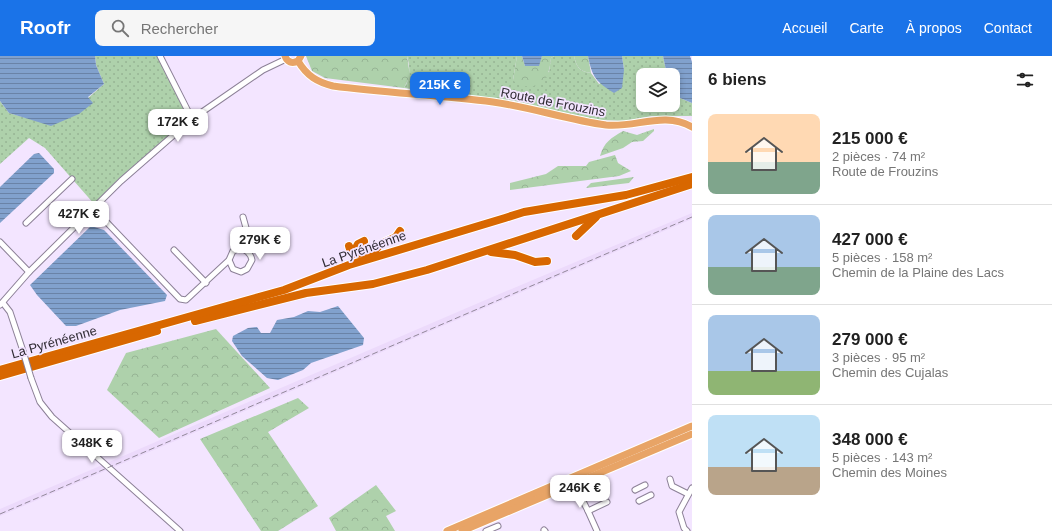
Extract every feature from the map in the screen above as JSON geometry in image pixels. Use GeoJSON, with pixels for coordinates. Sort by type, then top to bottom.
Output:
{"type":"FeatureCollection","features":[{"type":"Feature","properties":{"kind":"highway","name":"La Pyrénéenne"},"geometry":{"type":"LineString","coordinates":[[0,370],[284,290],[367,255],[388,253],[524,212],[626,195],[692,178]]}},
{"type":"Feature","properties":{"kind":"highway","name":"La Pyrénéenne"},"geometry":{"type":"LineString","coordinates":[[0,376],[274,300],[306,293],[373,284],[427,270],[692,184]]}},
{"type":"Feature","properties":{"kind":"highway"},"geometry":{"type":"LineString","coordinates":[[576,236],[602,213]]}},
{"type":"Feature","properties":{"kind":"highway"},"geometry":{"type":"LineString","coordinates":[[349,246],[351,252],[354,254],[367,255],[381,244],[396,237],[400,231]]}},
{"type":"Feature","properties":{"kind":"highway"},"geometry":{"type":"LineString","coordinates":[[364,241],[358,244],[356,248],[358,252],[367,255]]}},
{"type":"Feature","properties":{"kind":"highway"},"geometry":{"type":"LineString","coordinates":[[488,251],[505,253],[535,262],[547,260]]}},
{"type":"Feature","properties":{"kind":"main road","name":"Route de Frouzins"},"geometry":{"type":"LineString","coordinates":[[285,57],[292,63],[300,59],[306,74],[312,78],[333,86],[493,102],[605,125],[632,124],[666,119],[692,127]]}},
{"type":"Feature","properties":{"kind":"main road"},"geometry":{"type":"LineString","coordinates":[[447,531],[692,426]]}},
{"type":"Feature","properties":{"kind":"main road"},"geometry":{"type":"LineString","coordinates":[[462,531],[692,434]]}},
{"type":"Feature","properties":{"kind":"street"},"geometry":{"type":"LineString","coordinates":[[160,56],[192,120]]}},
{"type":"Feature","properties":{"kind":"street"},"geometry":{"type":"LineString","coordinates":[[180,531],[52,417],[40,402],[10,312],[1,304],[29,272],[121,181],[192,120],[263,70],[285,57]]}},
{"type":"Feature","properties":{"kind":"street"},"geometry":{"type":"LineString","coordinates":[[26,223],[72,179]]}},
{"type":"Feature","properties":{"kind":"street"},"geometry":{"type":"LineString","coordinates":[[94,209],[180,299],[186,300],[206,283],[229,260],[232,252],[241,249],[247,251],[251,256],[251,263],[247,269],[237,271],[230,266],[229,260]]}},
{"type":"Feature","properties":{"kind":"street"},"geometry":{"type":"LineString","coordinates":[[241,249],[248,235],[244,217]]}},
{"type":"Feature","properties":{"kind":"street"},"geometry":{"type":"LineString","coordinates":[[0,242],[29,272]]}},
{"type":"Feature","properties":{"kind":"street"},"geometry":{"type":"LineString","coordinates":[[174,250],[206,283]]}},
{"type":"Feature","properties":{"kind":"street"},"geometry":{"type":"LineString","coordinates":[[670,479],[672,486],[688,494]]}},
{"type":"Feature","properties":{"kind":"street"},"geometry":{"type":"LineString","coordinates":[[634,490],[646,485]]}},
{"type":"Feature","properties":{"kind":"street"},"geometry":{"type":"LineString","coordinates":[[687,531],[680,520],[679,512],[692,488]]}},
{"type":"Feature","properties":{"kind":"street"},"geometry":{"type":"LineString","coordinates":[[580,495],[597,531]]}},
{"type":"Feature","properties":{"kind":"street"},"geometry":{"type":"LineString","coordinates":[[639,501],[651,496]]}},
{"type":"Feature","properties":{"kind":"street"},"geometry":{"type":"LineString","coordinates":[[588,511],[607,502]]}},
{"type":"Feature","properties":{"kind":"street"},"geometry":{"type":"LineString","coordinates":[[486,531],[498,526]]}},
{"type":"Feature","properties":{"kind":"shaded area"},"geometry":{"type":"Polygon","coordinates":[[[692,213],[692,219],[0,516],[0,509],[490,298],[692,213]]]}},
{"type":"Feature","properties":{"kind":"green space"},"geometry":{"type":"Polygon","coordinates":[[[95,56],[161,56],[188,118],[95,205],[45,148],[29,138],[0,164],[0,101],[9,113],[51,125],[63,120],[104,84],[96,65],[95,56]]]}},
{"type":"Feature","properties":{"kind":"green space"},"geometry":{"type":"Polygon","coordinates":[[[306,56],[407,56],[410,76],[404,88],[325,78],[312,71],[306,56]]]}},
{"type":"Feature","properties":{"kind":"green space"},"geometry":{"type":"Polygon","coordinates":[[[407,56],[517,56],[513,80],[549,72],[551,58],[554,56],[574,56],[579,68],[591,73],[599,84],[624,70],[622,56],[663,56],[666,68],[636,68],[636,112],[680,112],[680,98],[692,103],[692,116],[652,116],[624,121],[599,120],[513,102],[404,88],[408,80],[409,64],[407,56]]]}},
{"type":"Feature","properties":{"kind":"green space"},"geometry":{"type":"Polygon","coordinates":[[[517,56],[522,56],[525,66],[538,66],[542,56],[554,56],[551,58],[548,73],[542,83],[533,86],[524,86],[513,80],[517,56]]]}},
{"type":"Feature","properties":{"kind":"green space"},"geometry":{"type":"Polygon","coordinates":[[[574,56],[588,56],[591,73],[579,68],[574,56]]]}},
{"type":"Feature","properties":{"kind":"green space"},"geometry":{"type":"Polygon","coordinates":[[[654,129],[654,131],[643,141],[632,142],[623,148],[600,156],[608,141],[623,131],[637,135],[654,129]]]}},
{"type":"Feature","properties":{"kind":"green space"},"geometry":{"type":"Polygon","coordinates":[[[615,155],[618,163],[631,171],[619,176],[510,190],[510,183],[546,174],[558,166],[586,166],[589,162],[615,155]]]}},
{"type":"Feature","properties":{"kind":"green space"},"geometry":{"type":"Polygon","coordinates":[[[634,177],[629,183],[586,188],[591,183],[634,177]]]}},
{"type":"Feature","properties":{"kind":"green space"},"geometry":{"type":"Polygon","coordinates":[[[216,329],[270,388],[159,438],[107,390],[126,353],[216,329]]]}},
{"type":"Feature","properties":{"kind":"green space"},"geometry":{"type":"Polygon","coordinates":[[[298,398],[309,408],[268,432],[318,506],[278,531],[261,531],[200,439],[298,398]]]}},
{"type":"Feature","properties":{"kind":"green space"},"geometry":{"type":"Polygon","coordinates":[[[376,485],[396,511],[386,516],[395,531],[336,531],[329,518],[376,485]]]}},
{"type":"Feature","properties":{"kind":"water"},"geometry":{"type":"Polygon","coordinates":[[[0,56],[95,56],[96,65],[104,84],[88,97],[93,103],[79,114],[51,126],[9,113],[0,101],[0,56]]]}},
{"type":"Feature","properties":{"kind":"water"},"geometry":{"type":"Polygon","coordinates":[[[522,56],[542,56],[539,66],[525,66],[522,56]]]}},
{"type":"Feature","properties":{"kind":"water"},"geometry":{"type":"Polygon","coordinates":[[[588,56],[622,56],[624,70],[622,88],[614,93],[603,86],[593,74],[588,56]]]}},
{"type":"Feature","properties":{"kind":"water"},"geometry":{"type":"Polygon","coordinates":[[[663,56],[690,56],[692,62],[692,103],[680,98],[680,68],[666,68],[663,56]]]}},
{"type":"Feature","properties":{"kind":"water"},"geometry":{"type":"Polygon","coordinates":[[[39,153],[54,169],[54,173],[0,223],[0,187],[34,154],[39,153]]]}},
{"type":"Feature","properties":{"kind":"water"},"geometry":{"type":"Polygon","coordinates":[[[91,226],[104,230],[167,295],[165,301],[120,310],[76,326],[66,326],[37,295],[30,285],[91,226]]]}},
{"type":"Feature","properties":{"kind":"water"},"geometry":{"type":"Polygon","coordinates":[[[338,306],[364,338],[363,345],[311,363],[303,370],[278,380],[267,378],[242,356],[232,341],[233,336],[248,328],[257,327],[261,333],[270,333],[277,320],[294,317],[308,311],[320,312],[338,306]]]}},
{"type":"Feature","properties":{"kind":"railway"},"geometry":{"type":"LineString","coordinates":[[0,514],[692,217]]}}]}
